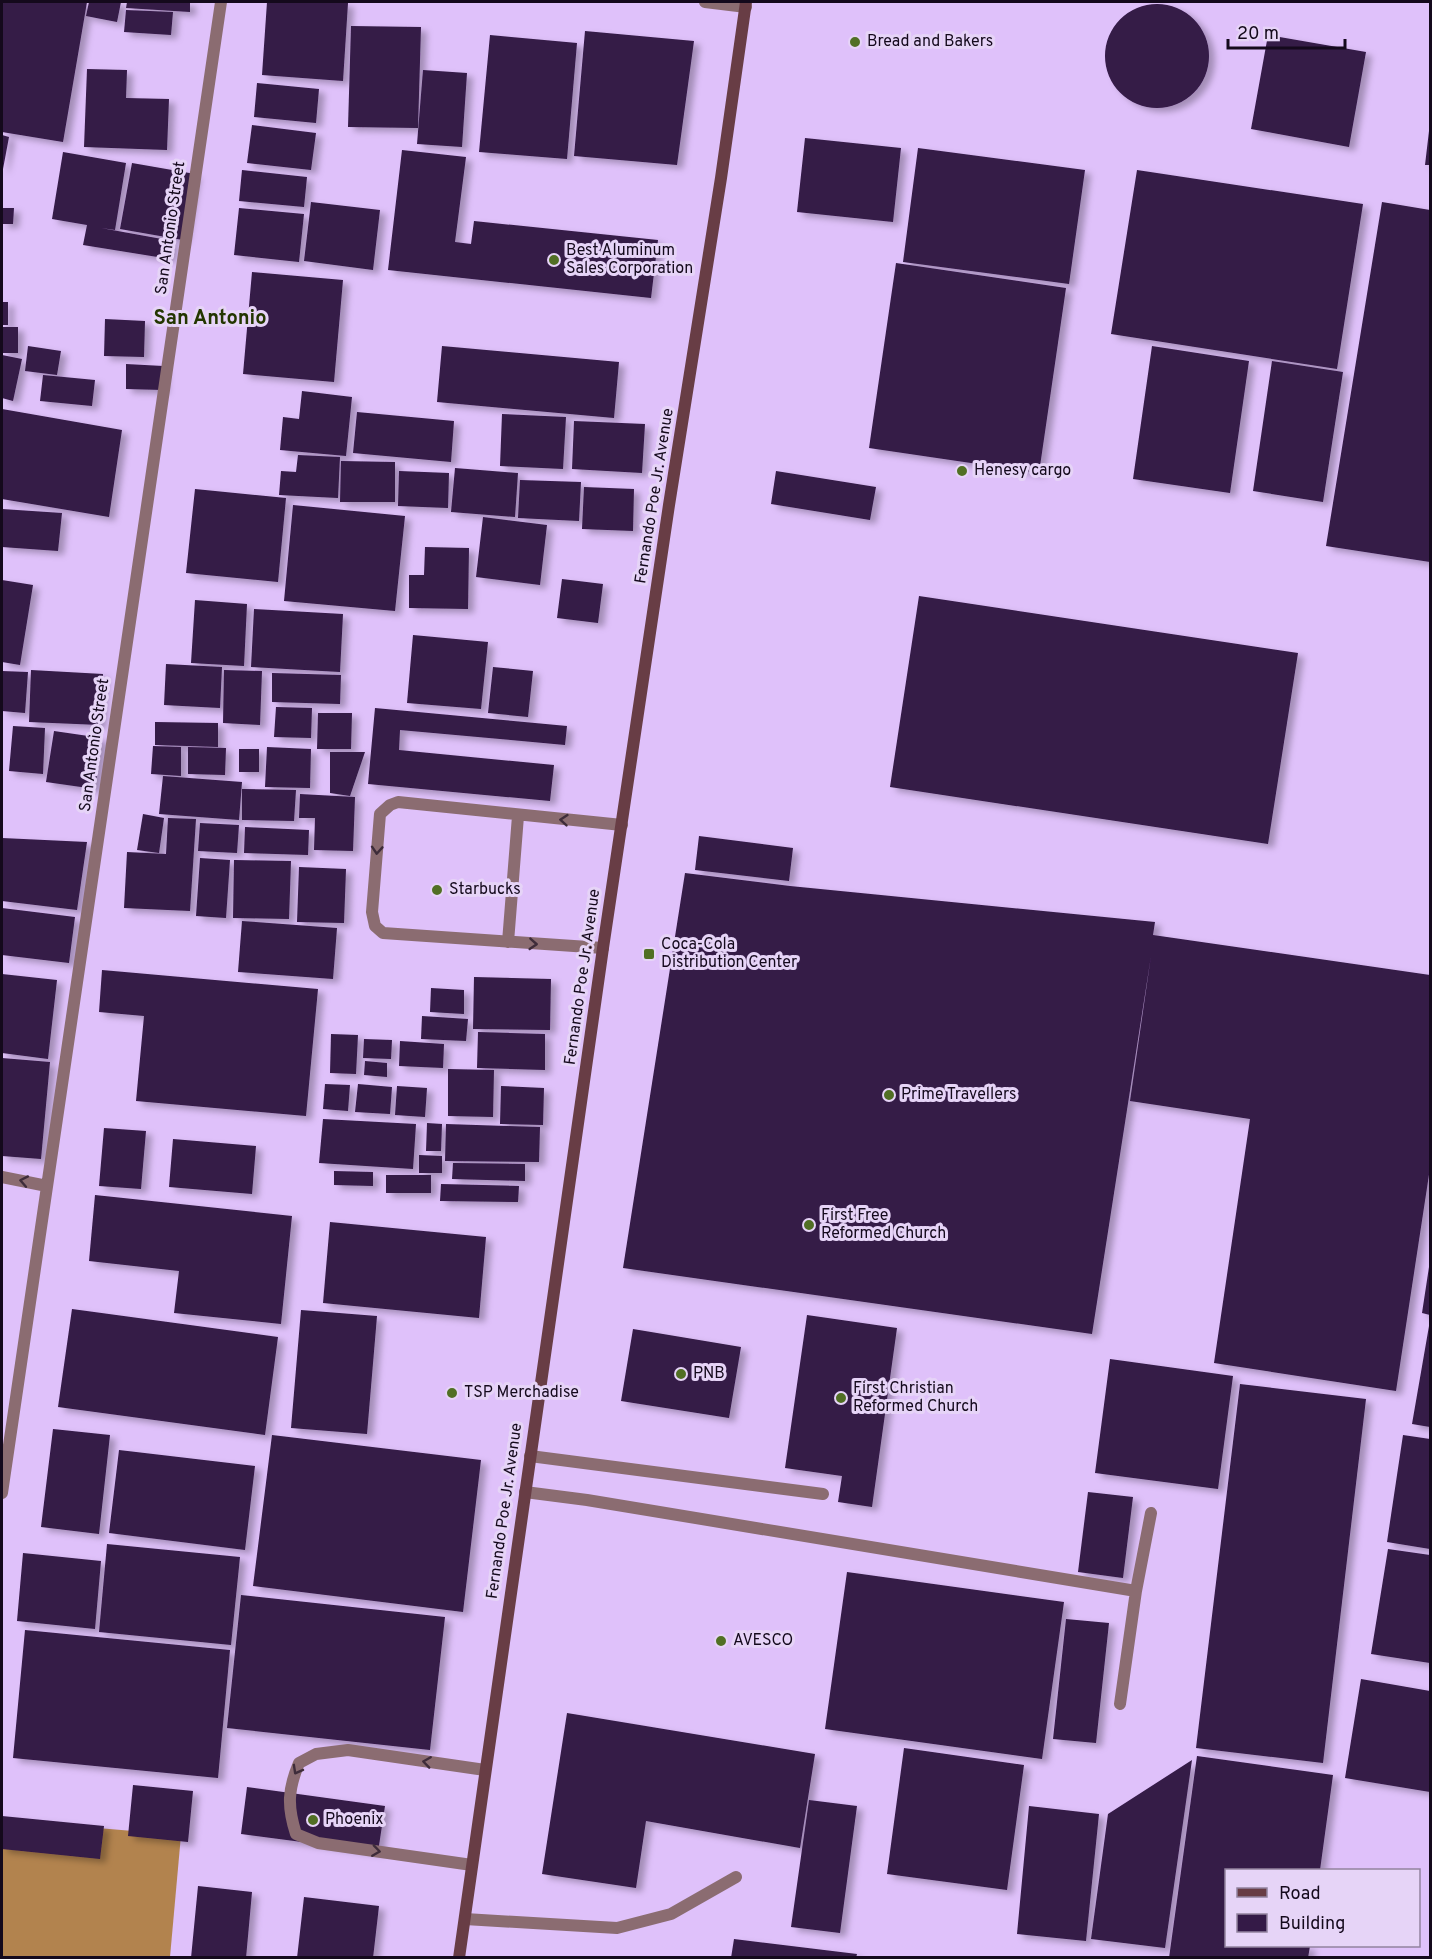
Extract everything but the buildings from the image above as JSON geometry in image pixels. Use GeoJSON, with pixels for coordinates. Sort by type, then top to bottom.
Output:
{"type":"FeatureCollection","features":[{"type":"Feature","properties":{"kind":"main road","name":"Fernando Poe Jr. Avenue"},"geometry":{"type":"LineString","coordinates":[[459,1958],[603,948],[746,4]]}},
{"type":"Feature","properties":{"kind":"street","name":"San Antonio Street"},"geometry":{"type":"LineString","coordinates":[[2,1493],[221,2]]}},
{"type":"Feature","properties":{"kind":"street"},"geometry":{"type":"LineString","coordinates":[[705,2],[746,4]]}},
{"type":"Feature","properties":{"kind":"street"},"geometry":{"type":"LineString","coordinates":[[603,948],[384,933],[375,926],[372,912],[380,814],[390,805],[398,802],[622,825]]}},
{"type":"Feature","properties":{"kind":"street"},"geometry":{"type":"LineString","coordinates":[[508,942],[518,816]]}},
{"type":"Feature","properties":{"kind":"street"},"geometry":{"type":"LineString","coordinates":[[2,1177],[47,1186]]}},
{"type":"Feature","properties":{"kind":"street"},"geometry":{"type":"LineString","coordinates":[[530,1456],[823,1494]]}},
{"type":"Feature","properties":{"kind":"street"},"geometry":{"type":"LineString","coordinates":[[525,1492],[587,1500],[1136,1590]]}},
{"type":"Feature","properties":{"kind":"street"},"geometry":{"type":"LineString","coordinates":[[1120,1704],[1136,1590],[1151,1512]]}},
{"type":"Feature","properties":{"kind":"street"},"geometry":{"type":"LineString","coordinates":[[472,1865],[318,1843],[296,1834],[289,1813],[291,1783],[299,1763],[316,1754],[348,1750],[485,1770]]}},
{"type":"Feature","properties":{"kind":"street"},"geometry":{"type":"LineString","coordinates":[[465,1919],[617,1928],[671,1914],[736,1877]]}},
{"type":"Feature","properties":{"kind":"shaded area"},"geometry":{"type":"Polygon","coordinates":[[[2,1820],[181,1835],[170,1957],[2,1957],[2,1820]]]}},
{"type":"Feature","properties":{"kind":"place","name":"Bread and Bakers"},"geometry":{"type":"Point","coordinates":[855,42]}},
{"type":"Feature","properties":{"kind":"place","name":"Best Aluminum Sales Corporation"},"geometry":{"type":"Point","coordinates":[554,260]}},
{"type":"Feature","properties":{"kind":"place","name":"Henesy cargo"},"geometry":{"type":"Point","coordinates":[962,471]}},
{"type":"Feature","properties":{"kind":"place","name":"Starbucks"},"geometry":{"type":"Point","coordinates":[437,890]}},
{"type":"Feature","properties":{"kind":"place","name":"Coca-Cola Distribution Center"},"geometry":{"type":"Point","coordinates":[649,954]}},
{"type":"Feature","properties":{"kind":"place","name":"Prime Travellers"},"geometry":{"type":"Point","coordinates":[889,1095]}},
{"type":"Feature","properties":{"kind":"place","name":"First Free Reformed Church"},"geometry":{"type":"Point","coordinates":[809,1225]}},
{"type":"Feature","properties":{"kind":"place","name":"PNB"},"geometry":{"type":"Point","coordinates":[681,1374]}},
{"type":"Feature","properties":{"kind":"place","name":"TSP Merchadise"},"geometry":{"type":"Point","coordinates":[452,1393]}},
{"type":"Feature","properties":{"kind":"place","name":"First Christian Reformed Church"},"geometry":{"type":"Point","coordinates":[841,1398]}},
{"type":"Feature","properties":{"kind":"place","name":"AVESCO"},"geometry":{"type":"Point","coordinates":[721,1641]}},
{"type":"Feature","properties":{"kind":"place","name":"Phoenix"},"geometry":{"type":"Point","coordinates":[313,1820]}},
{"type":"Feature","properties":{"kind":"district","name":"San Antonio"},"geometry":{"type":"Point","coordinates":[210,319]}}]}
